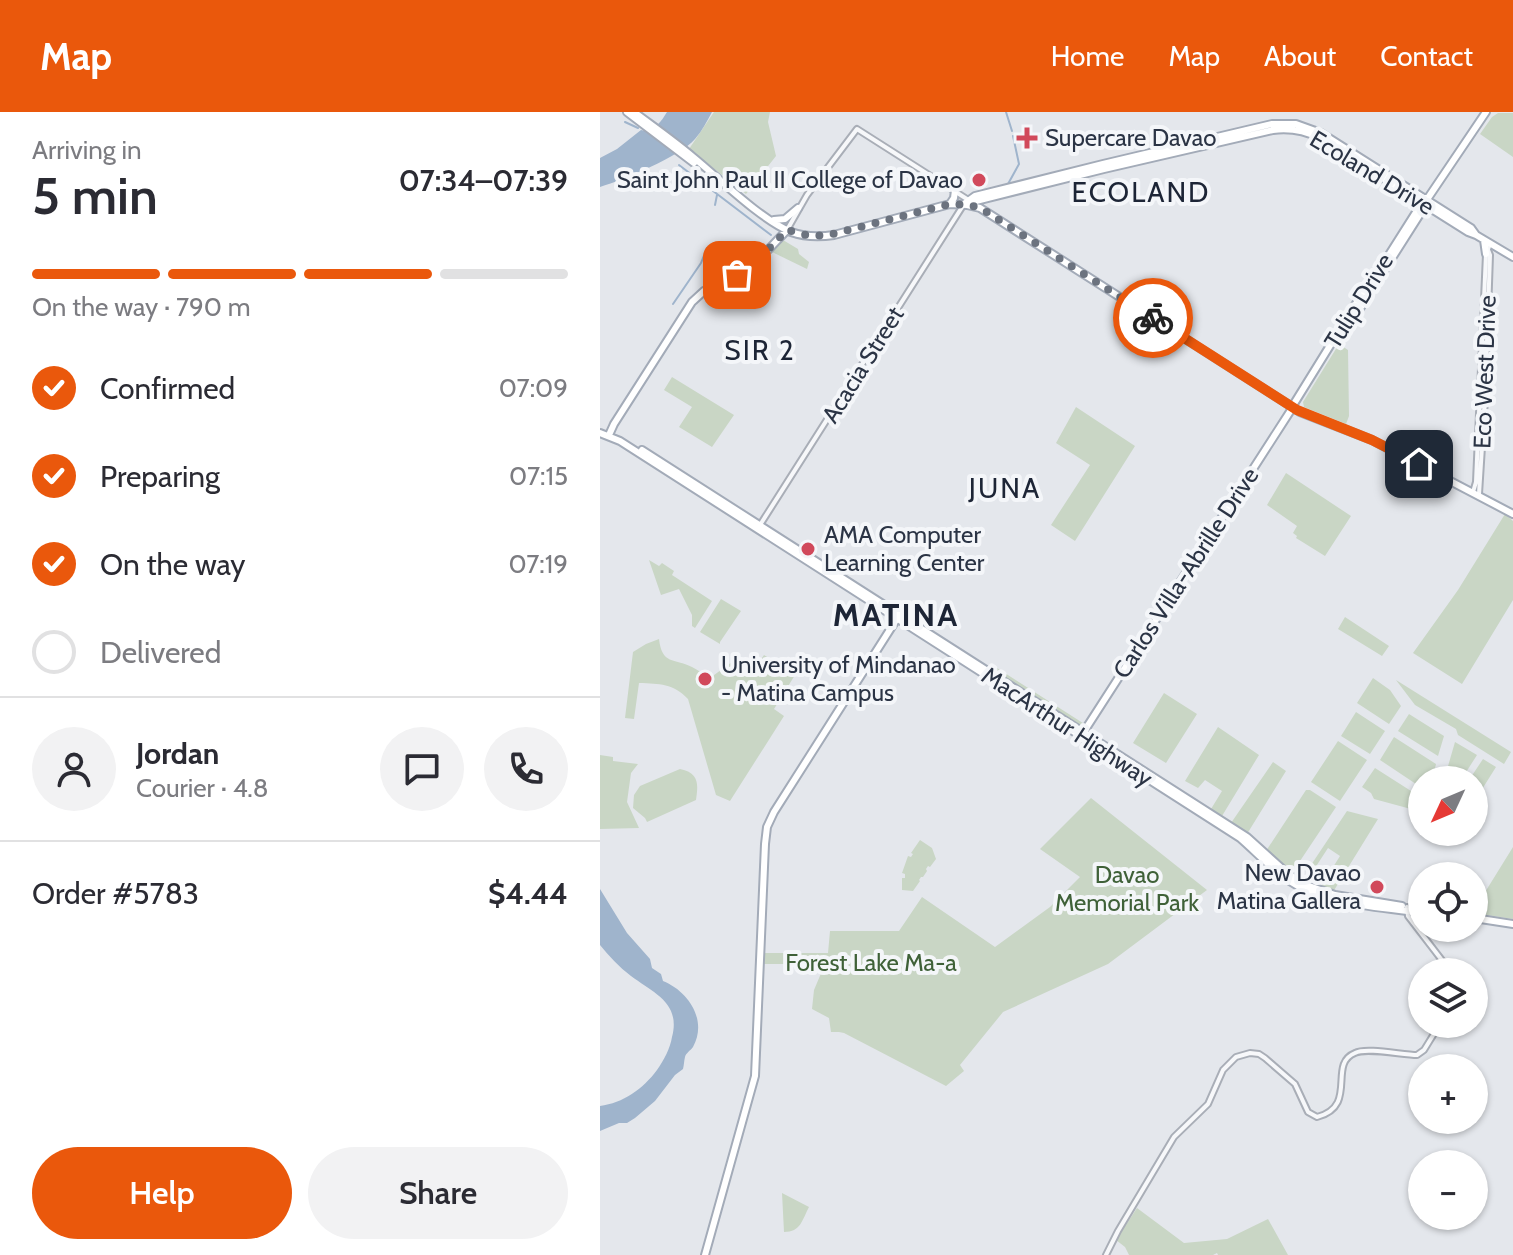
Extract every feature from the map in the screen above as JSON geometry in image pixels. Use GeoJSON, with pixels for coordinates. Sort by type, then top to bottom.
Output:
{"type":"FeatureCollection","features":[{"type":"Feature","properties":{"kind":"main road"},"geometry":{"type":"LineString","coordinates":[[630,113],[786,232],[810,236],[834,235],[950,204],[969,202],[1295,410],[1372,440],[1513,514]]}},
{"type":"Feature","properties":{"kind":"main road","name":"Tulip Drive"},"geometry":{"type":"LineString","coordinates":[[1295,410],[1358,307],[1365,289],[1377,277],[1485,114]]}},
{"type":"Feature","properties":{"kind":"main road","name":"Ecoland Drive"},"geometry":{"type":"LineString","coordinates":[[969,202],[1288,129],[1319,138],[1426,201],[1471,228],[1488,248]]}},
{"type":"Feature","properties":{"kind":"main road"},"geometry":{"type":"LineString","coordinates":[[950,204],[955,190]]}},
{"type":"Feature","properties":{"kind":"main road"},"geometry":{"type":"LineString","coordinates":[[769,219],[783,220],[798,208]]}},
{"type":"Feature","properties":{"kind":"main road"},"geometry":{"type":"LineString","coordinates":[[610,434],[696,298],[748,270],[786,232]]}},
{"type":"Feature","properties":{"kind":"main road"},"geometry":{"type":"LineString","coordinates":[[1488,248],[1499,249],[1513,257]]}},
{"type":"Feature","properties":{"kind":"main road","name":"Tulip Drive"},"geometry":{"type":"LineString","coordinates":[[1295,410],[1358,307]]}},
{"type":"Feature","properties":{"kind":"main road","name":"Carlos Villa-Abrille Drive"},"geometry":{"type":"LineString","coordinates":[[1082,735],[1295,410]]}},
{"type":"Feature","properties":{"kind":"main road","name":"MacArthur Highway"},"geometry":{"type":"LineString","coordinates":[[600,431],[610,434],[760,525],[802,555]]}},
{"type":"Feature","properties":{"kind":"main road","name":"MacArthur Highway"},"geometry":{"type":"LineString","coordinates":[[610,434],[1243,835],[1295,879],[1354,901],[1407,909]]}},
{"type":"Feature","properties":{"kind":"main road"},"geometry":{"type":"LineString","coordinates":[[1473,492],[1476,482]]}},
{"type":"Feature","properties":{"kind":"main road"},"geometry":{"type":"LineString","coordinates":[[705,1255],[755,1076],[768,825],[898,616]]}},
{"type":"Feature","properties":{"kind":"main road"},"geometry":{"type":"LineString","coordinates":[[1488,920],[1513,924]]}},
{"type":"Feature","properties":{"kind":"street"},"geometry":{"type":"LineString","coordinates":[[786,232],[798,208],[857,129],[955,190],[969,202]]}},
{"type":"Feature","properties":{"kind":"street","name":"Acacia Street"},"geometry":{"type":"LineString","coordinates":[[760,525],[969,202]]}},
{"type":"Feature","properties":{"kind":"street","name":"Eco West Drive"},"geometry":{"type":"LineString","coordinates":[[1476,482],[1483,398],[1488,248]]}},
{"type":"Feature","properties":{"kind":"street","name":"Eco West Drive"},"geometry":{"type":"LineString","coordinates":[[1473,492],[1479,468]]}},
{"type":"Feature","properties":{"kind":"street"},"geometry":{"type":"LineString","coordinates":[[1407,909],[1408,916],[1440,958]]}},
{"type":"Feature","properties":{"kind":"street"},"geometry":{"type":"LineString","coordinates":[[1106,1255],[1174,1137],[1208,1104],[1223,1070],[1236,1057],[1250,1053],[1265,1058],[1295,1084],[1308,1112],[1317,1117],[1330,1113],[1337,1106],[1344,1064],[1349,1056],[1357,1052],[1417,1055],[1431,1038]]}},
{"type":"Feature","properties":{"kind":"green space"},"geometry":{"type":"Polygon","coordinates":[[[714,112],[770,112],[768,122],[776,156],[746,194],[689,149],[714,112]]]}},
{"type":"Feature","properties":{"kind":"green space"},"geometry":{"type":"Polygon","coordinates":[[[1498,113],[1513,113],[1513,157],[1480,134],[1498,113]]]}},
{"type":"Feature","properties":{"kind":"green space"},"geometry":{"type":"Polygon","coordinates":[[[783,240],[798,249],[799,254],[809,262],[807,269],[772,252],[783,240]]]}},
{"type":"Feature","properties":{"kind":"green space"},"geometry":{"type":"Polygon","coordinates":[[[1339,344],[1348,350],[1349,416],[1346,424],[1304,407],[1303,402],[1339,344]]]}},
{"type":"Feature","properties":{"kind":"green space"},"geometry":{"type":"Polygon","coordinates":[[[672,377],[734,415],[712,447],[679,427],[692,407],[664,390],[672,377]]]}},
{"type":"Feature","properties":{"kind":"green space"},"geometry":{"type":"Polygon","coordinates":[[[1076,407],[1135,446],[1075,541],[1051,525],[1090,465],[1056,443],[1076,407]]]}},
{"type":"Feature","properties":{"kind":"green space"},"geometry":{"type":"Polygon","coordinates":[[[1286,473],[1351,516],[1325,556],[1296,538],[1293,533],[1297,526],[1267,505],[1286,473]]]}},
{"type":"Feature","properties":{"kind":"green space"},"geometry":{"type":"Polygon","coordinates":[[[1505,514],[1513,521],[1513,600],[1462,684],[1413,653],[1458,590],[1505,514]]]}},
{"type":"Feature","properties":{"kind":"green space"},"geometry":{"type":"Polygon","coordinates":[[[649,560],[659,566],[662,563],[674,571],[672,575],[712,601],[695,628],[679,589],[661,595],[649,560]]]}},
{"type":"Feature","properties":{"kind":"green space"},"geometry":{"type":"Polygon","coordinates":[[[721,599],[741,611],[720,644],[700,632],[721,599]]]}},
{"type":"Feature","properties":{"kind":"green space"},"geometry":{"type":"Polygon","coordinates":[[[1345,617],[1389,646],[1382,656],[1338,629],[1345,617]]]}},
{"type":"Feature","properties":{"kind":"green space"},"geometry":{"type":"Polygon","coordinates":[[[659,639],[666,657],[710,678],[736,659],[753,671],[764,655],[795,675],[774,709],[784,716],[730,801],[716,795],[688,699],[677,690],[666,685],[639,683],[634,719],[625,718],[633,652],[659,639]]]}},
{"type":"Feature","properties":{"kind":"green space"},"geometry":{"type":"Polygon","coordinates":[[[997,668],[1086,725],[1083,728],[995,672],[997,668]]]}},
{"type":"Feature","properties":{"kind":"green space"},"geometry":{"type":"Polygon","coordinates":[[[1373,678],[1390,690],[1401,706],[1389,724],[1357,703],[1373,678]]]}},
{"type":"Feature","properties":{"kind":"green space"},"geometry":{"type":"Polygon","coordinates":[[[1396,680],[1511,752],[1504,764],[1458,735],[1456,729],[1415,705],[1396,680]]]}},
{"type":"Feature","properties":{"kind":"green space"},"geometry":{"type":"Polygon","coordinates":[[[1164,693],[1197,714],[1166,763],[1133,743],[1164,693]]]}},
{"type":"Feature","properties":{"kind":"green space"},"geometry":{"type":"Polygon","coordinates":[[[1356,712],[1385,731],[1370,754],[1341,736],[1356,712]]]}},
{"type":"Feature","properties":{"kind":"green space"},"geometry":{"type":"Polygon","coordinates":[[[1409,714],[1444,736],[1438,756],[1398,731],[1409,714]]]}},
{"type":"Feature","properties":{"kind":"green space"},"geometry":{"type":"Polygon","coordinates":[[[1218,727],[1259,755],[1222,816],[1211,809],[1222,791],[1205,780],[1198,788],[1185,781],[1218,727]]]}},
{"type":"Feature","properties":{"kind":"green space"},"geometry":{"type":"Polygon","coordinates":[[[1394,737],[1436,764],[1408,766],[1408,779],[1380,760],[1394,737]]]}},
{"type":"Feature","properties":{"kind":"green space"},"geometry":{"type":"Polygon","coordinates":[[[1338,741],[1367,760],[1340,801],[1311,782],[1338,741]]]}},
{"type":"Feature","properties":{"kind":"green space"},"geometry":{"type":"Polygon","coordinates":[[[1455,742],[1477,755],[1470,766],[1448,766],[1455,742]]]}},
{"type":"Feature","properties":{"kind":"green space"},"geometry":{"type":"Polygon","coordinates":[[[600,755],[613,757],[613,761],[638,764],[631,773],[627,802],[639,828],[600,829],[600,755]]]}},
{"type":"Feature","properties":{"kind":"green space"},"geometry":{"type":"Polygon","coordinates":[[[1483,759],[1496,767],[1488,780],[1488,766],[1478,766],[1483,759]]]}},
{"type":"Feature","properties":{"kind":"green space"},"geometry":{"type":"Polygon","coordinates":[[[1273,762],[1286,771],[1247,834],[1231,823],[1273,762]]]}},
{"type":"Feature","properties":{"kind":"green space"},"geometry":{"type":"Polygon","coordinates":[[[1375,768],[1408,789],[1408,808],[1374,799],[1362,787],[1375,768]]]}},
{"type":"Feature","properties":{"kind":"green space"},"geometry":{"type":"Polygon","coordinates":[[[680,769],[694,777],[696,800],[647,822],[633,808],[634,795],[640,786],[680,769]]]}},
{"type":"Feature","properties":{"kind":"green space"},"geometry":{"type":"Polygon","coordinates":[[[1306,790],[1336,807],[1292,873],[1266,851],[1306,790]]]}},
{"type":"Feature","properties":{"kind":"green space"},"geometry":{"type":"Polygon","coordinates":[[[1091,798],[1207,890],[1108,964],[1003,1012],[960,1065],[964,1071],[946,1086],[844,1033],[831,1032],[829,1018],[812,1009],[814,990],[822,971],[797,958],[789,964],[764,964],[764,953],[828,953],[830,931],[899,931],[922,897],[995,947],[1050,907],[1080,877],[1040,849],[1091,798]]]}},
{"type":"Feature","properties":{"kind":"green space"},"geometry":{"type":"Polygon","coordinates":[[[1347,811],[1378,819],[1333,892],[1320,888],[1340,856],[1328,848],[1313,871],[1316,877],[1313,885],[1305,881],[1311,865],[1347,811]]]}},
{"type":"Feature","properties":{"kind":"green space"},"geometry":{"type":"Polygon","coordinates":[[[920,840],[932,848],[936,859],[928,866],[913,891],[902,890],[905,874],[902,873],[908,856],[911,857],[920,840]]]}},
{"type":"Feature","properties":{"kind":"green space"},"geometry":{"type":"Polygon","coordinates":[[[1513,847],[1513,919],[1488,915],[1488,887],[1513,847]]]}},
{"type":"Feature","properties":{"kind":"green space"},"geometry":{"type":"Polygon","coordinates":[[[782,1193],[809,1207],[794,1230],[784,1232],[782,1193]]]}},
{"type":"Feature","properties":{"kind":"green space"},"geometry":{"type":"Polygon","coordinates":[[[1137,1208],[1184,1243],[1227,1239],[1268,1219],[1288,1255],[1129,1255],[1116,1240],[1137,1208]]]}},
{"type":"Feature","properties":{"kind":"water"},"geometry":{"type":"Polygon","coordinates":[[[667,112],[712,112],[695,139],[677,153],[600,187],[600,158],[641,130],[653,128],[667,112]]]}},
{"type":"Feature","properties":{"kind":"water"},"geometry":{"type":"Polygon","coordinates":[[[600,889],[627,933],[650,959],[652,968],[661,974],[663,981],[687,999],[697,1017],[698,1027],[697,1037],[686,1056],[683,1069],[655,1101],[627,1123],[600,1131],[600,1106],[624,1098],[651,1077],[668,1050],[674,1025],[673,1016],[664,1000],[622,969],[600,945],[600,889]]]}},
{"type":"Feature","properties":{"kind":"waterway"},"geometry":{"type":"LineString","coordinates":[[1006,112],[1012,131]]}},
{"type":"Feature","properties":{"kind":"waterway"},"geometry":{"type":"LineString","coordinates":[[625,122],[638,128]]}},
{"type":"Feature","properties":{"kind":"waterway"},"geometry":{"type":"LineString","coordinates":[[1008,184],[1019,164],[1013,136]]}},
{"type":"Feature","properties":{"kind":"waterway"},"geometry":{"type":"LineString","coordinates":[[679,165],[771,235]]}},
{"type":"Feature","properties":{"kind":"waterway"},"geometry":{"type":"LineString","coordinates":[[715,205],[717,195]]}},
{"type":"Feature","properties":{"kind":"waterway"},"geometry":{"type":"LineString","coordinates":[[673,304],[701,263],[707,248]]}},
{"type":"Feature","properties":{"kind":"way so far"},"geometry":{"type":"LineString","coordinates":[[737,275],[748,270],[787,230],[810,236],[843,233],[941,206],[964,204],[982,209],[1153,318]]}},
{"type":"Feature","properties":{"kind":"place","name":"Supercare Davao"},"geometry":{"type":"Point","coordinates":[1027,138]}},
{"type":"Feature","properties":{"kind":"place","name":"Saint John Paul II College of Davao"},"geometry":{"type":"Point","coordinates":[979,180]}},
{"type":"Feature","properties":{"kind":"place","name":"AMA Computer Learning Center"},"geometry":{"type":"Point","coordinates":[808,549]}},
{"type":"Feature","properties":{"kind":"place","name":"University of Mindanao - Matina Campus"},"geometry":{"type":"Point","coordinates":[705,679]}},
{"type":"Feature","properties":{"kind":"place","name":"New Davao Matina Gallera"},"geometry":{"type":"Point","coordinates":[1377,887]}},
{"type":"Feature","properties":{"kind":"district","name":"ECOLAND"},"geometry":{"type":"Point","coordinates":[1141,192]}},
{"type":"Feature","properties":{"kind":"district","name":"SIR 2"},"geometry":{"type":"Point","coordinates":[760,350]}},
{"type":"Feature","properties":{"kind":"district","name":"JUNA"},"geometry":{"type":"Point","coordinates":[1005,488]}},
{"type":"Feature","properties":{"kind":"district","name":"MATINA"},"geometry":{"type":"Point","coordinates":[896,615]}},
{"type":"Feature","properties":{"kind":"route"},"geometry":{"type":"LineString","coordinates":[[1153,318],[1297,410],[1372,440],[1419,464]]}},
{"type":"Feature","properties":{"kind":"park label","name":"Davao Memorial Park"},"geometry":{"type":"Point","coordinates":[1127,889]}},
{"type":"Feature","properties":{"kind":"park label","name":"Forest Lake Ma-a"},"geometry":{"type":"Point","coordinates":[871,963]}}]}
